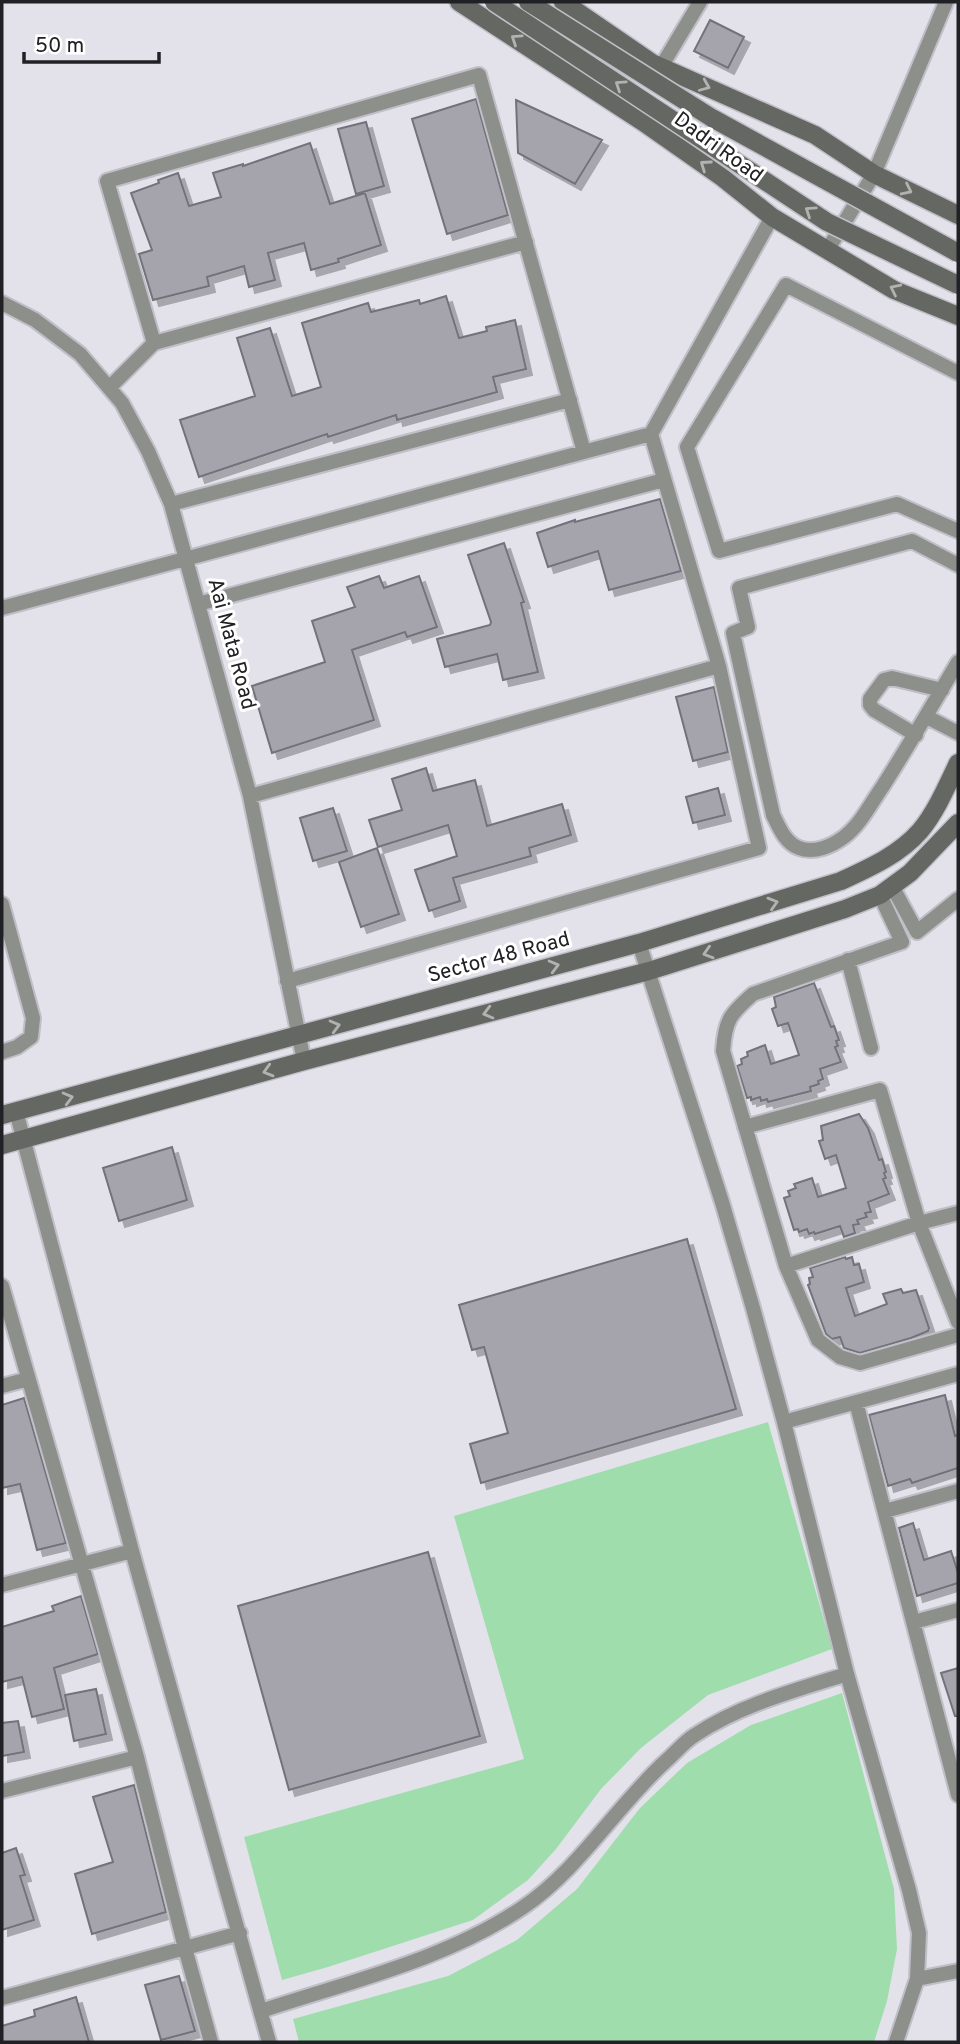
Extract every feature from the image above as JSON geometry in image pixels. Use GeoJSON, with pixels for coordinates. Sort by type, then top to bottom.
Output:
{"type":"FeatureCollection","features":[{"type":"Feature","properties":{"kind":"street","name":"Dadri Road"},"geometry":{"type":"LineString","coordinates":[[459,2],[643,122],[772,216],[894,290],[958,316]]}},
{"type":"Feature","properties":{"kind":"street"},"geometry":{"type":"LineString","coordinates":[[494,2],[827,222],[958,285]]}},
{"type":"Feature","properties":{"kind":"street"},"geometry":{"type":"LineString","coordinates":[[528,2],[712,118],[958,253]]}},
{"type":"Feature","properties":{"kind":"street","name":"Dadri Road"},"geometry":{"type":"LineString","coordinates":[[563,2],[661,67],[815,135],[874,174],[958,215]]}},
{"type":"Feature","properties":{"kind":"street"},"geometry":{"type":"LineString","coordinates":[[661,67],[700,2]]}},
{"type":"Feature","properties":{"kind":"street"},"geometry":{"type":"LineString","coordinates":[[828,249],[874,174],[946,2]]}},
{"type":"Feature","properties":{"kind":"street"},"geometry":{"type":"LineString","coordinates":[[154,344],[107,181],[479,75],[584,452]]}},
{"type":"Feature","properties":{"kind":"street"},"geometry":{"type":"LineString","coordinates":[[287,981],[759,848],[719,666],[651,434],[772,216]]}},
{"type":"Feature","properties":{"kind":"street"},"geometry":{"type":"LineString","coordinates":[[109,388],[154,344],[526,242]]}},
{"type":"Feature","properties":{"kind":"street"},"geometry":{"type":"LineString","coordinates":[[958,373],[786,285],[687,447],[719,551],[897,504],[958,531]]}},
{"type":"Feature","properties":{"kind":"street","name":"Aai Mata Road"},"geometry":{"type":"LineString","coordinates":[[2,303],[35,320],[80,354],[122,403],[148,451],[171,504],[250,796],[304,1061]]}},
{"type":"Feature","properties":{"kind":"street"},"geometry":{"type":"LineString","coordinates":[[171,504],[570,400]]}},
{"type":"Feature","properties":{"kind":"street"},"geometry":{"type":"LineString","coordinates":[[2,608],[651,434]]}},
{"type":"Feature","properties":{"kind":"street"},"geometry":{"type":"LineString","coordinates":[[198,604],[664,480]]}},
{"type":"Feature","properties":{"kind":"street"},"geometry":{"type":"LineString","coordinates":[[958,565],[912,541],[739,588],[748,627],[733,633],[773,815],[785,837],[798,848],[814,850],[829,846],[844,837],[859,822],[916,735],[958,662]]}},
{"type":"Feature","properties":{"kind":"street"},"geometry":{"type":"LineString","coordinates":[[250,796],[719,666]]}},
{"type":"Feature","properties":{"kind":"street"},"geometry":{"type":"LineString","coordinates":[[916,735],[874,710],[870,699],[884,680],[892,678],[942,690]]}},
{"type":"Feature","properties":{"kind":"street"},"geometry":{"type":"LineString","coordinates":[[927,717],[958,733]]}},
{"type":"Feature","properties":{"kind":"street","name":"Sector 48 Road"},"geometry":{"type":"LineString","coordinates":[[9,1113],[639,943],[841,881],[902,847],[920,830],[958,763]]}},
{"type":"Feature","properties":{"kind":"street"},"geometry":{"type":"LineString","coordinates":[[2,1145],[304,1061],[649,971],[845,909],[886,891],[918,866],[958,823]]}},
{"type":"Feature","properties":{"kind":"street"},"geometry":{"type":"LineString","coordinates":[[886,891],[917,932],[958,899]]}},
{"type":"Feature","properties":{"kind":"street"},"geometry":{"type":"LineString","coordinates":[[886,891],[902,942],[753,994],[733,1011],[725,1028],[723,1051],[786,1266],[818,1340],[840,1357],[860,1363],[958,1335]]}},
{"type":"Feature","properties":{"kind":"street"},"geometry":{"type":"LineString","coordinates":[[2,904],[33,1018],[31,1037],[17,1047],[2,1052]]}},
{"type":"Feature","properties":{"kind":"street"},"geometry":{"type":"LineString","coordinates":[[639,943],[722,1202],[784,1422],[848,1674],[919,1933],[918,1979],[896,2042]]}},
{"type":"Feature","properties":{"kind":"street"},"geometry":{"type":"LineString","coordinates":[[848,960],[871,1048]]}},
{"type":"Feature","properties":{"kind":"street"},"geometry":{"type":"LineString","coordinates":[[745,1127],[880,1090],[919,1223],[958,1322]]}},
{"type":"Feature","properties":{"kind":"street"},"geometry":{"type":"LineString","coordinates":[[9,1113],[25,1139],[132,1551],[269,2042]]}},
{"type":"Feature","properties":{"kind":"street"},"geometry":{"type":"LineString","coordinates":[[786,1266],[958,1213]]}},
{"type":"Feature","properties":{"kind":"street"},"geometry":{"type":"LineString","coordinates":[[2,1286],[137,1757],[211,2042]]}},
{"type":"Feature","properties":{"kind":"street"},"geometry":{"type":"LineString","coordinates":[[784,1422],[958,1374]]}},
{"type":"Feature","properties":{"kind":"street"},"geometry":{"type":"LineString","coordinates":[[2,1386],[28,1378]]}},
{"type":"Feature","properties":{"kind":"street"},"geometry":{"type":"LineString","coordinates":[[856,1402],[914,1622],[952,1736],[958,1795]]}},
{"type":"Feature","properties":{"kind":"street"},"geometry":{"type":"LineString","coordinates":[[885,1511],[958,1491]]}},
{"type":"Feature","properties":{"kind":"street"},"geometry":{"type":"LineString","coordinates":[[2,1585],[132,1551]]}},
{"type":"Feature","properties":{"kind":"street"},"geometry":{"type":"LineString","coordinates":[[914,1622],[958,1610]]}},
{"type":"Feature","properties":{"kind":"street"},"geometry":{"type":"LineString","coordinates":[[261,2011],[467,1940],[523,1907],[555,1881],[604,1830],[648,1777],[693,1735],[737,1712],[848,1674]]}},
{"type":"Feature","properties":{"kind":"street"},"geometry":{"type":"LineString","coordinates":[[2,1791],[137,1757]]}},
{"type":"Feature","properties":{"kind":"street"},"geometry":{"type":"LineString","coordinates":[[2,1998],[240,1933]]}},
{"type":"Feature","properties":{"kind":"street"},"geometry":{"type":"LineString","coordinates":[[918,1979],[958,1971]]}},
{"type":"Feature","properties":{"kind":"green space"},"geometry":{"type":"Polygon","coordinates":[[[768,1422],[832,1649],[708,1695],[641,1748],[601,1789],[556,1849],[528,1880],[473,1920],[282,1980],[244,1837],[524,1759],[454,1516],[768,1422]]]}},
{"type":"Feature","properties":{"kind":"green space"},"geometry":{"type":"Polygon","coordinates":[[[842,1693],[894,1889],[897,1949],[887,2001],[874,2042],[299,2042],[293,2019],[448,1976],[517,1940],[577,1889],[640,1808],[687,1763],[751,1725],[842,1693]]]}},
{"type":"Feature","properties":{"kind":"building"},"geometry":{"type":"Polygon","coordinates":[[[710,20],[744,37],[728,68],[694,51],[710,20]]]}},
{"type":"Feature","properties":{"kind":"building"},"geometry":{"type":"Polygon","coordinates":[[[476,99],[508,215],[447,234],[412,119],[476,99]]]}},
{"type":"Feature","properties":{"kind":"building"},"geometry":{"type":"Polygon","coordinates":[[[516,100],[602,140],[575,184],[518,153],[516,100]]]}},
{"type":"Feature","properties":{"kind":"building"},"geometry":{"type":"Polygon","coordinates":[[[366,122],[384,186],[356,194],[338,129],[366,122]]]}},
{"type":"Feature","properties":{"kind":"building"},"geometry":{"type":"Polygon","coordinates":[[[310,143],[330,204],[365,193],[381,245],[311,270],[304,243],[268,253],[275,280],[249,287],[244,266],[207,277],[209,286],[153,300],[139,254],[152,250],[131,193],[178,173],[189,206],[221,197],[213,173],[243,166],[310,143]]]}},
{"type":"Feature","properties":{"kind":"building"},"geometry":{"type":"Polygon","coordinates":[[[446,296],[459,338],[487,331],[486,327],[515,320],[526,369],[493,377],[497,392],[397,420],[396,415],[328,437],[327,434],[199,477],[180,420],[255,396],[237,338],[270,328],[292,396],[321,387],[302,323],[368,303],[371,312],[419,300],[420,304],[446,296]]]}},
{"type":"Feature","properties":{"kind":"building"},"geometry":{"type":"Polygon","coordinates":[[[660,499],[681,571],[609,590],[598,551],[548,567],[537,533],[575,520],[660,499]]]}},
{"type":"Feature","properties":{"kind":"building"},"geometry":{"type":"Polygon","coordinates":[[[504,543],[524,602],[521,603],[538,672],[503,680],[497,654],[445,667],[437,639],[490,625],[491,622],[468,555],[504,543]]]}},
{"type":"Feature","properties":{"kind":"building"},"geometry":{"type":"Polygon","coordinates":[[[379,576],[384,588],[419,576],[437,627],[407,637],[405,632],[352,650],[374,720],[272,753],[252,686],[325,662],[312,621],[355,607],[347,587],[379,576]]]}},
{"type":"Feature","properties":{"kind":"building"},"geometry":{"type":"Polygon","coordinates":[[[714,687],[728,752],[693,761],[676,697],[714,687]]]}},
{"type":"Feature","properties":{"kind":"building"},"geometry":{"type":"Polygon","coordinates":[[[426,768],[433,791],[475,780],[487,826],[562,804],[571,835],[529,848],[531,856],[453,878],[460,901],[429,911],[415,870],[457,856],[448,825],[378,847],[369,820],[402,810],[392,779],[426,768]]]}},
{"type":"Feature","properties":{"kind":"building"},"geometry":{"type":"Polygon","coordinates":[[[718,788],[725,815],[693,823],[686,797],[718,788]]]}},
{"type":"Feature","properties":{"kind":"building"},"geometry":{"type":"Polygon","coordinates":[[[333,808],[347,851],[313,861],[300,818],[333,808]]]}},
{"type":"Feature","properties":{"kind":"building"},"geometry":{"type":"Polygon","coordinates":[[[377,848],[399,914],[361,927],[339,862],[377,848]]]}},
{"type":"Feature","properties":{"kind":"building"},"geometry":{"type":"Polygon","coordinates":[[[814,983],[831,1027],[834,1026],[839,1040],[836,1041],[838,1046],[835,1047],[841,1062],[820,1069],[823,1079],[818,1081],[819,1084],[810,1087],[811,1091],[768,1102],[767,1099],[761,1101],[760,1097],[751,1100],[751,1097],[747,1098],[737,1066],[742,1064],[741,1059],[748,1056],[747,1052],[765,1045],[771,1064],[799,1055],[788,1023],[778,1026],[772,1009],[776,1007],[774,997],[814,983]]]}},
{"type":"Feature","properties":{"kind":"building"},"geometry":{"type":"Polygon","coordinates":[[[859,1114],[868,1128],[879,1160],[882,1159],[886,1172],[886,1178],[883,1179],[889,1194],[868,1202],[871,1212],[865,1213],[867,1217],[857,1220],[859,1224],[853,1225],[855,1233],[844,1237],[840,1226],[815,1234],[809,1234],[807,1229],[799,1232],[798,1229],[794,1230],[784,1198],[790,1196],[788,1191],[796,1188],[794,1184],[812,1178],[818,1197],[846,1188],[836,1155],[825,1159],[819,1141],[823,1140],[821,1126],[859,1114]]]}},
{"type":"Feature","properties":{"kind":"building"},"geometry":{"type":"Polygon","coordinates":[[[172,1147],[187,1200],[119,1221],[103,1168],[172,1147]]]}},
{"type":"Feature","properties":{"kind":"building"},"geometry":{"type":"Polygon","coordinates":[[[687,1239],[736,1409],[481,1483],[470,1444],[508,1433],[484,1347],[472,1350],[459,1305],[687,1239]]]}},
{"type":"Feature","properties":{"kind":"building"},"geometry":{"type":"Polygon","coordinates":[[[852,1257],[854,1265],[859,1264],[864,1282],[846,1288],[855,1316],[887,1304],[883,1294],[901,1289],[903,1293],[916,1290],[928,1331],[860,1353],[844,1348],[840,1337],[832,1339],[826,1334],[808,1285],[809,1278],[813,1277],[810,1268],[852,1257]]]}},
{"type":"Feature","properties":{"kind":"building"},"geometry":{"type":"Polygon","coordinates":[[[945,1395],[955,1436],[958,1435],[958,1468],[912,1483],[910,1479],[888,1486],[869,1415],[945,1395]]]}},
{"type":"Feature","properties":{"kind":"building"},"geometry":{"type":"Polygon","coordinates":[[[24,1398],[66,1543],[37,1550],[20,1484],[2,1488],[2,1405],[24,1398]]]}},
{"type":"Feature","properties":{"kind":"building"},"geometry":{"type":"Polygon","coordinates":[[[913,1523],[924,1560],[951,1551],[958,1573],[958,1583],[917,1596],[899,1528],[913,1523]]]}},
{"type":"Feature","properties":{"kind":"building"},"geometry":{"type":"Polygon","coordinates":[[[428,1552],[480,1736],[289,1790],[238,1606],[428,1552]]]}},
{"type":"Feature","properties":{"kind":"building"},"geometry":{"type":"Polygon","coordinates":[[[81,1596],[98,1654],[54,1668],[64,1709],[32,1717],[22,1677],[2,1682],[2,1627],[54,1611],[52,1606],[81,1596]]]}},
{"type":"Feature","properties":{"kind":"building"},"geometry":{"type":"Polygon","coordinates":[[[958,1668],[958,1716],[955,1716],[941,1673],[958,1668]]]}},
{"type":"Feature","properties":{"kind":"building"},"geometry":{"type":"Polygon","coordinates":[[[96,1689],[106,1734],[74,1741],[65,1695],[96,1689]]]}},
{"type":"Feature","properties":{"kind":"building"},"geometry":{"type":"Polygon","coordinates":[[[18,1721],[24,1752],[2,1756],[2,1723],[18,1721]]]}},
{"type":"Feature","properties":{"kind":"building"},"geometry":{"type":"Polygon","coordinates":[[[134,1785],[166,1912],[92,1934],[75,1874],[113,1862],[93,1797],[134,1785]]]}},
{"type":"Feature","properties":{"kind":"building"},"geometry":{"type":"Polygon","coordinates":[[[16,1848],[25,1875],[20,1876],[34,1920],[2,1930],[2,1853],[16,1848]]]}},
{"type":"Feature","properties":{"kind":"building"},"geometry":{"type":"Polygon","coordinates":[[[179,1976],[195,2031],[161,2040],[145,1985],[179,1976]]]}},
{"type":"Feature","properties":{"kind":"building"},"geometry":{"type":"Polygon","coordinates":[[[76,1997],[89,2042],[2,2042],[2,2026],[35,2016],[34,2010],[76,1997]]]}}]}
